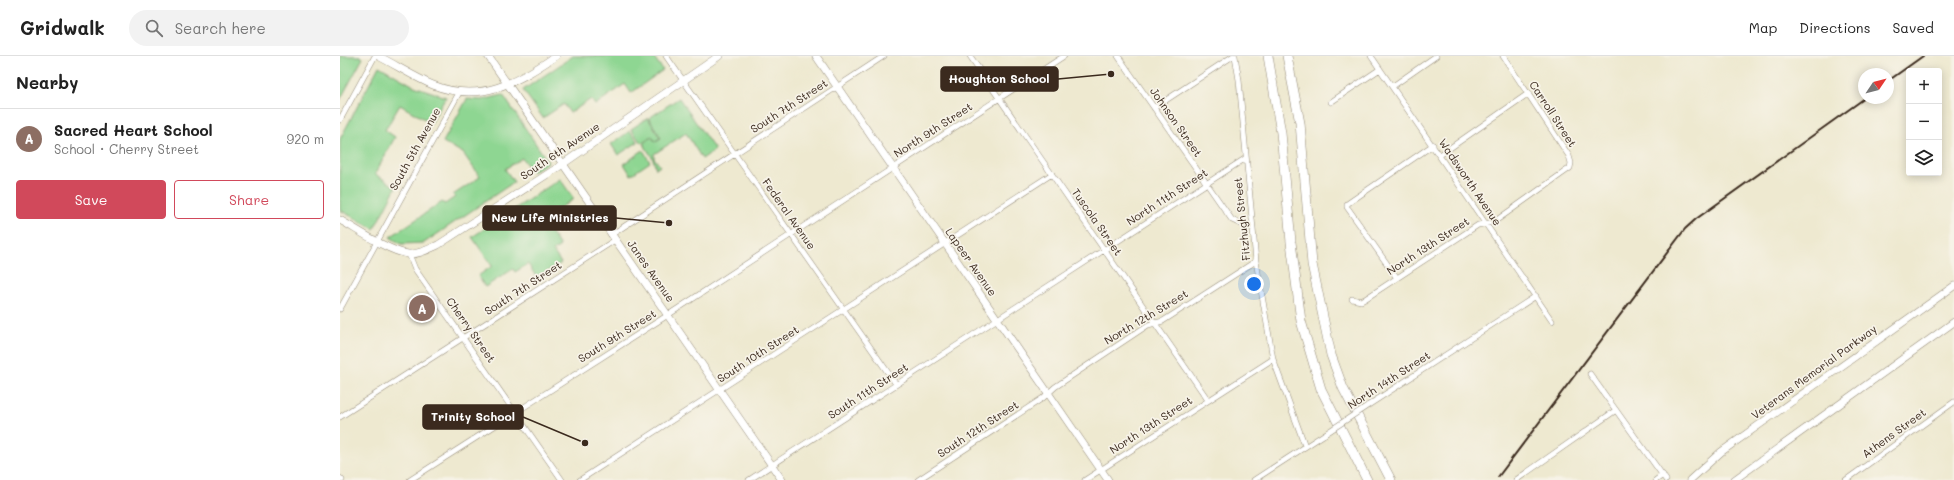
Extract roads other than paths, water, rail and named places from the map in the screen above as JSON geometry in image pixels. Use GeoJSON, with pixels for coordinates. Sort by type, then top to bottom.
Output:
{"type":"FeatureCollection","features":[{"type":"Feature","properties":{"kind":"highway"},"geometry":{"type":"LineString","coordinates":[[1264,56],[1272,74]]}},
{"type":"Feature","properties":{"kind":"highway"},"geometry":{"type":"LineString","coordinates":[[1268,56],[1281,133],[1292,249],[1302,321],[1321,389],[1367,480]]}},
{"type":"Feature","properties":{"kind":"highway"},"geometry":{"type":"LineString","coordinates":[[1287,56],[1300,122],[1312,264],[1331,354],[1343,388],[1366,435],[1391,480]]}},
{"type":"Feature","properties":{"kind":"street"},"geometry":{"type":"LineString","coordinates":[[340,120],[375,56]]}},
{"type":"Feature","properties":{"kind":"street"},"geometry":{"type":"LineString","coordinates":[[378,56],[433,85],[460,91],[492,89],[507,85],[523,78],[556,56]]}},
{"type":"Feature","properties":{"kind":"street","name":"Janes Avenue"},"geometry":{"type":"LineString","coordinates":[[488,56],[782,480]]}},
{"type":"Feature","properties":{"kind":"street","name":"Federal Avenue"},"geometry":{"type":"LineString","coordinates":[[666,56],[896,384]]}},
{"type":"Feature","properties":{"kind":"street","name":"South 6th Avenue"},"geometry":{"type":"LineString","coordinates":[[409,254],[424,251],[438,245],[557,168],[682,80],[719,56]]}},
{"type":"Feature","properties":{"kind":"street","name":"Lapeer Avenue"},"geometry":{"type":"LineString","coordinates":[[816,56],[1108,480]]}},
{"type":"Feature","properties":{"kind":"street","name":"South 7th Street"},"geometry":{"type":"LineString","coordinates":[[340,416],[463,338],[613,238],[734,154],[884,56]]}},
{"type":"Feature","properties":{"kind":"street","name":"Tuscola Street"},"geometry":{"type":"LineString","coordinates":[[970,56],[1208,400]]}},
{"type":"Feature","properties":{"kind":"street","name":"North 9th Street"},"geometry":{"type":"LineString","coordinates":[[893,168],[1064,56]]}},
{"type":"Feature","properties":{"kind":"street","name":"Johnson Street"},"geometry":{"type":"LineString","coordinates":[[1118,56],[1232,220],[1247,228],[1253,228]]}},
{"type":"Feature","properties":{"kind":"street"},"geometry":{"type":"LineString","coordinates":[[1154,108],[1234,56]]}},
{"type":"Feature","properties":{"kind":"street","name":"Fitzhugh Street"},"geometry":{"type":"LineString","coordinates":[[1234,56],[1256,261],[1273,359],[1305,446]]}},
{"type":"Feature","properties":{"kind":"street","name":"Wadsworth Avenue"},"geometry":{"type":"LineString","coordinates":[[1371,56],[1393,86],[1552,321]]}},
{"type":"Feature","properties":{"kind":"street"},"geometry":{"type":"LineString","coordinates":[[1393,86],[1436,56]]}},
{"type":"Feature","properties":{"kind":"street","name":"Carroll Street"},"geometry":{"type":"LineString","coordinates":[[1503,56],[1529,93],[1569,156],[1571,163]]}},
{"type":"Feature","properties":{"kind":"street"},"geometry":{"type":"LineString","coordinates":[[1331,102],[1380,69]]}},
{"type":"Feature","properties":{"kind":"street","name":"South 5th Avenue"},"geometry":{"type":"LineString","coordinates":[[340,309],[460,91]]}},
{"type":"Feature","properties":{"kind":"street"},"geometry":{"type":"LineString","coordinates":[[1440,155],[1529,93]]}},
{"type":"Feature","properties":{"kind":"street"},"geometry":{"type":"LineString","coordinates":[[1397,278],[1347,207],[1347,204],[1433,145]]}},
{"type":"Feature","properties":{"kind":"street","name":"North 11th Street"},"geometry":{"type":"LineString","coordinates":[[997,319],[1246,158]]}},
{"type":"Feature","properties":{"kind":"street","name":"North 13th Street"},"geometry":{"type":"LineString","coordinates":[[1352,299],[1360,301],[1365,299],[1478,225],[1494,222],[1567,171],[1571,163]]}},
{"type":"Feature","properties":{"kind":"street","name":"South 9th Street"},"geometry":{"type":"LineString","coordinates":[[410,480],[668,315],[893,168]]}},
{"type":"Feature","properties":{"kind":"street","name":"South 10th Street"},"geometry":{"type":"LineString","coordinates":[[580,480],[1052,174]]}},
{"type":"Feature","properties":{"kind":"street"},"geometry":{"type":"LineString","coordinates":[[340,220],[377,241],[409,254]]}},
{"type":"Feature","properties":{"kind":"street","name":"Cherry Street"},"geometry":{"type":"LineString","coordinates":[[409,254],[415,270],[562,480]]}},
{"type":"Feature","properties":{"kind":"street","name":"North 12th Street"},"geometry":{"type":"LineString","coordinates":[[1048,392],[1148,325],[1163,320],[1256,261]]}},
{"type":"Feature","properties":{"kind":"street","name":"Veterans Memorial Parkway"},"geometry":{"type":"LineString","coordinates":[[1690,480],[1728,448],[1954,286]]}},
{"type":"Feature","properties":{"kind":"street","name":"North 14th Street"},"geometry":{"type":"LineString","coordinates":[[1257,479],[1305,446],[1536,296]]}},
{"type":"Feature","properties":{"kind":"street","name":"South 11th Street"},"geometry":{"type":"LineString","coordinates":[[749,480],[997,319]]}},
{"type":"Feature","properties":{"kind":"street"},"geometry":{"type":"LineString","coordinates":[[1734,480],[1954,322]]}},
{"type":"Feature","properties":{"kind":"street","name":"North 13th Street"},"geometry":{"type":"LineString","coordinates":[[1085,480],[1273,359]]}},
{"type":"Feature","properties":{"kind":"street"},"geometry":{"type":"LineString","coordinates":[[1590,374],[1665,478],[1656,480]]}},
{"type":"Feature","properties":{"kind":"street","name":"South 12th Street"},"geometry":{"type":"LineString","coordinates":[[918,480],[1043,398],[1048,392]]}},
{"type":"Feature","properties":{"kind":"street","name":"Athens Street"},"geometry":{"type":"LineString","coordinates":[[1846,480],[1954,402]]}},
{"type":"Feature","properties":{"kind":"street"},"geometry":{"type":"LineString","coordinates":[[1516,480],[1616,410]]}},
{"type":"Feature","properties":{"kind":"railway"},"geometry":{"type":"LineString","coordinates":[[1894,77],[1923,56]]}},
{"type":"Feature","properties":{"kind":"railway"},"geometry":{"type":"LineString","coordinates":[[1498,477],[1685,229],[1696,219],[1858,103]]}},
{"type":"Feature","properties":{"kind":"place","name":"Houghton School"},"geometry":{"type":"Point","coordinates":[1111,74]}},
{"type":"Feature","properties":{"kind":"place","name":"New Life Ministries"},"geometry":{"type":"Point","coordinates":[669,223]}},
{"type":"Feature","properties":{"kind":"place","name":"Sacred Heart School"},"geometry":{"type":"Point","coordinates":[422,308]}},
{"type":"Feature","properties":{"kind":"place","name":"Trinity School"},"geometry":{"type":"Point","coordinates":[585,443]}}]}
